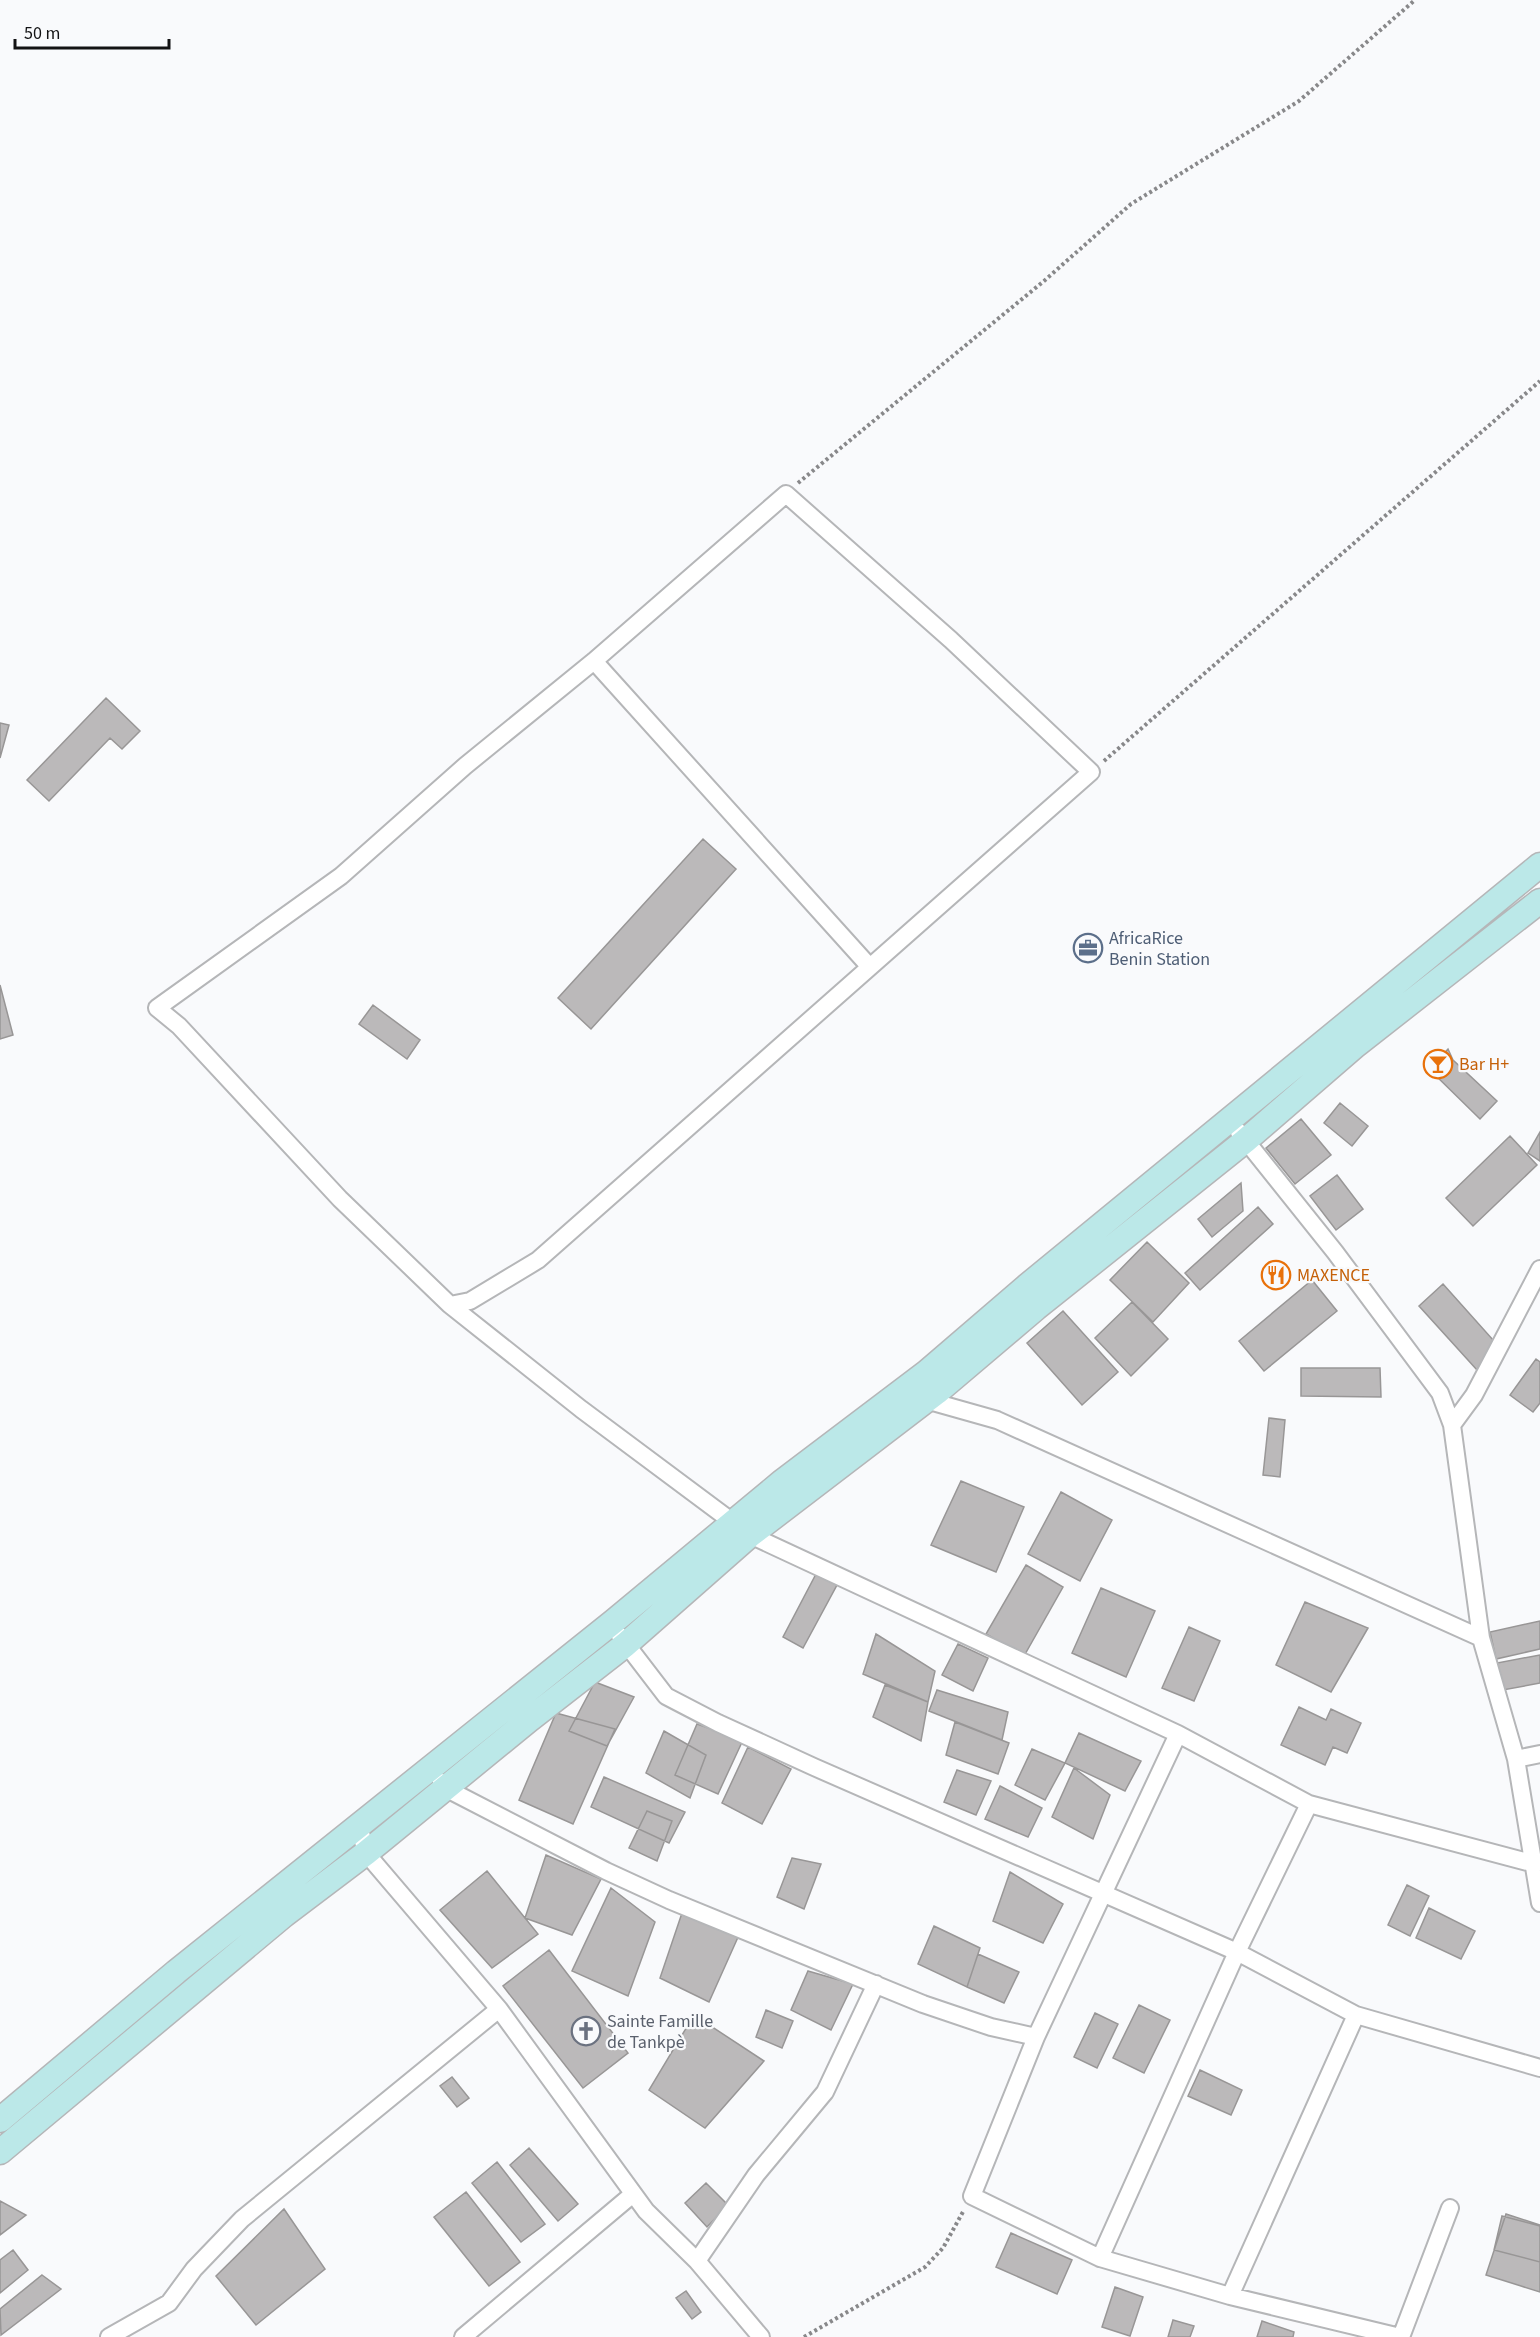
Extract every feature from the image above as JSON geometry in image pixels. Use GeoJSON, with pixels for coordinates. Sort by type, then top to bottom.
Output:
{"type":"FeatureCollection","features":[{"type":"Feature","properties":{"kind":"main road"},"geometry":{"type":"LineString","coordinates":[[920,1392],[1229,1119],[1540,865]]}},
{"type":"Feature","properties":{"kind":"main road"},"geometry":{"type":"LineString","coordinates":[[0,2120],[176,1972],[613,1622],[1036,1308],[1245,1141],[1430,985],[1540,901]]}},
{"type":"Feature","properties":{"kind":"main road"},"geometry":{"type":"LineString","coordinates":[[0,2152],[284,1915],[447,1789],[530,1719],[625,1645],[741,1529]]}},
{"type":"Feature","properties":{"kind":"street"},"geometry":{"type":"LineString","coordinates":[[450,1305],[470,1301],[537,1260],[1091,772],[951,639],[786,494],[594,661],[465,766],[341,876],[157,1008],[179,1026],[340,1199],[450,1305],[580,1409],[741,1529],[1178,1734],[1309,1804],[1535,1864]]}},
{"type":"Feature","properties":{"kind":"street"},"geometry":{"type":"LineString","coordinates":[[594,661],[869,966]]}},
{"type":"Feature","properties":{"kind":"street"},"geometry":{"type":"LineString","coordinates":[[1229,1119],[1335,1252],[1440,1393],[1452,1425],[1481,1638],[1516,1759],[1540,1903]]}},
{"type":"Feature","properties":{"kind":"street"},"geometry":{"type":"LineString","coordinates":[[1452,1425],[1474,1395],[1540,1269]]}},
{"type":"Feature","properties":{"kind":"street"},"geometry":{"type":"LineString","coordinates":[[920,1392],[997,1420],[1481,1638]]}},
{"type":"Feature","properties":{"kind":"street"},"geometry":{"type":"LineString","coordinates":[[613,1622],[625,1645],[666,1696],[814,1767],[1237,1952],[1356,2015],[1540,2068]]}},
{"type":"Feature","properties":{"kind":"street"},"geometry":{"type":"LineString","coordinates":[[1178,1734],[1036,2037],[972,2196],[1100,2258],[1230,2296],[1401,2337],[1450,2208]]}},
{"type":"Feature","properties":{"kind":"street"},"geometry":{"type":"LineString","coordinates":[[1516,1759],[1540,1755]]}},
{"type":"Feature","properties":{"kind":"street"},"geometry":{"type":"LineString","coordinates":[[429,1769],[447,1789],[606,1872],[923,2004],[991,2027],[1036,2037]]}},
{"type":"Feature","properties":{"kind":"street"},"geometry":{"type":"LineString","coordinates":[[1100,2258],[1237,1952],[1309,1804]]}},
{"type":"Feature","properties":{"kind":"street"},"geometry":{"type":"LineString","coordinates":[[359,1825],[366,1853],[499,2009],[633,2194],[666,2232],[697,2261],[761,2337]]}},
{"type":"Feature","properties":{"kind":"street"},"geometry":{"type":"LineString","coordinates":[[697,2261],[756,2175],[825,2092],[876,1983]]}},
{"type":"Feature","properties":{"kind":"street"},"geometry":{"type":"LineString","coordinates":[[109,2337],[169,2303],[194,2269],[242,2219],[499,2009]]}},
{"type":"Feature","properties":{"kind":"street"},"geometry":{"type":"LineString","coordinates":[[1230,2296],[1356,2015]]}},
{"type":"Feature","properties":{"kind":"street"},"geometry":{"type":"LineString","coordinates":[[463,2337],[633,2194]]}},
{"type":"Feature","properties":{"kind":"path"},"geometry":{"type":"LineString","coordinates":[[786,494],[1044,281],[1131,204],[1299,101],[1415,0]]}},
{"type":"Feature","properties":{"kind":"path"},"geometry":{"type":"LineString","coordinates":[[1091,772],[1540,381]]}},
{"type":"Feature","properties":{"kind":"path"},"geometry":{"type":"LineString","coordinates":[[804,2337],[925,2267],[943,2248],[972,2196]]}},
{"type":"Feature","properties":{"kind":"building"},"geometry":{"type":"Polygon","coordinates":[[[106,698],[140,731],[122,749],[110,738],[49,801],[27,780],[106,698]]]}},
{"type":"Feature","properties":{"kind":"building"},"geometry":{"type":"Polygon","coordinates":[[[0,723],[9,725],[0,758],[0,723]]]}},
{"type":"Feature","properties":{"kind":"building"},"geometry":{"type":"Polygon","coordinates":[[[703,839],[736,869],[591,1029],[558,998],[703,839]]]}},
{"type":"Feature","properties":{"kind":"building"},"geometry":{"type":"Polygon","coordinates":[[[0,985],[13,1035],[0,1039],[0,985]]]}},
{"type":"Feature","properties":{"kind":"building"},"geometry":{"type":"Polygon","coordinates":[[[373,1005],[420,1040],[407,1059],[359,1024],[373,1005]]]}},
{"type":"Feature","properties":{"kind":"building"},"geometry":{"type":"Polygon","coordinates":[[[1448,1049],[1453,1060],[1497,1101],[1480,1119],[1429,1069],[1448,1049]]]}},
{"type":"Feature","properties":{"kind":"building"},"geometry":{"type":"Polygon","coordinates":[[[1340,1103],[1368,1126],[1352,1146],[1324,1123],[1340,1103]]]}},
{"type":"Feature","properties":{"kind":"building"},"geometry":{"type":"Polygon","coordinates":[[[1301,1119],[1331,1155],[1295,1184],[1266,1148],[1301,1119]]]}},
{"type":"Feature","properties":{"kind":"building"},"geometry":{"type":"Polygon","coordinates":[[[1540,1132],[1540,1161],[1528,1153],[1540,1132]]]}},
{"type":"Feature","properties":{"kind":"building"},"geometry":{"type":"Polygon","coordinates":[[[1510,1136],[1537,1165],[1473,1226],[1446,1198],[1510,1136]]]}},
{"type":"Feature","properties":{"kind":"building"},"geometry":{"type":"Polygon","coordinates":[[[1337,1175],[1363,1209],[1336,1230],[1310,1196],[1337,1175]]]}},
{"type":"Feature","properties":{"kind":"building"},"geometry":{"type":"Polygon","coordinates":[[[1241,1183],[1243,1211],[1212,1237],[1198,1219],[1241,1183]]]}},
{"type":"Feature","properties":{"kind":"building"},"geometry":{"type":"Polygon","coordinates":[[[1258,1207],[1273,1224],[1200,1290],[1185,1273],[1258,1207]]]}},
{"type":"Feature","properties":{"kind":"building"},"geometry":{"type":"Polygon","coordinates":[[[1147,1242],[1189,1283],[1153,1322],[1110,1280],[1147,1242]]]}},
{"type":"Feature","properties":{"kind":"building"},"geometry":{"type":"Polygon","coordinates":[[[1312,1280],[1337,1311],[1264,1371],[1239,1341],[1312,1280]]]}},
{"type":"Feature","properties":{"kind":"building"},"geometry":{"type":"Polygon","coordinates":[[[1443,1284],[1494,1341],[1477,1370],[1419,1306],[1443,1284]]]}},
{"type":"Feature","properties":{"kind":"building"},"geometry":{"type":"Polygon","coordinates":[[[1132,1302],[1168,1339],[1131,1376],[1095,1338],[1132,1302]]]}},
{"type":"Feature","properties":{"kind":"building"},"geometry":{"type":"Polygon","coordinates":[[[1063,1311],[1118,1372],[1082,1405],[1027,1343],[1063,1311]]]}},
{"type":"Feature","properties":{"kind":"building"},"geometry":{"type":"Polygon","coordinates":[[[1536,1359],[1540,1362],[1540,1403],[1533,1412],[1510,1395],[1536,1359]]]}},
{"type":"Feature","properties":{"kind":"building"},"geometry":{"type":"Polygon","coordinates":[[[1301,1368],[1380,1368],[1381,1397],[1301,1396],[1301,1368]]]}},
{"type":"Feature","properties":{"kind":"building"},"geometry":{"type":"Polygon","coordinates":[[[1269,1418],[1285,1420],[1280,1477],[1263,1475],[1269,1418]]]}},
{"type":"Feature","properties":{"kind":"building"},"geometry":{"type":"Polygon","coordinates":[[[961,1481],[1024,1507],[996,1572],[931,1545],[961,1481]]]}},
{"type":"Feature","properties":{"kind":"building"},"geometry":{"type":"Polygon","coordinates":[[[1061,1492],[1112,1520],[1080,1581],[1028,1554],[1061,1492]]]}},
{"type":"Feature","properties":{"kind":"building"},"geometry":{"type":"Polygon","coordinates":[[[1026,1565],[1063,1587],[1024,1656],[986,1634],[1026,1565]]]}},
{"type":"Feature","properties":{"kind":"building"},"geometry":{"type":"Polygon","coordinates":[[[816,1574],[837,1585],[803,1648],[783,1637],[816,1574]]]}},
{"type":"Feature","properties":{"kind":"building"},"geometry":{"type":"Polygon","coordinates":[[[1101,1588],[1155,1611],[1126,1677],[1072,1653],[1101,1588]]]}},
{"type":"Feature","properties":{"kind":"building"},"geometry":{"type":"Polygon","coordinates":[[[1305,1602],[1368,1628],[1331,1692],[1276,1665],[1305,1602]]]}},
{"type":"Feature","properties":{"kind":"building"},"geometry":{"type":"Polygon","coordinates":[[[1540,1621],[1540,1649],[1496,1659],[1490,1632],[1540,1621]]]}},
{"type":"Feature","properties":{"kind":"building"},"geometry":{"type":"Polygon","coordinates":[[[1189,1627],[1220,1641],[1194,1701],[1162,1688],[1189,1627]]]}},
{"type":"Feature","properties":{"kind":"building"},"geometry":{"type":"Polygon","coordinates":[[[876,1634],[935,1671],[928,1702],[863,1674],[876,1634]]]}},
{"type":"Feature","properties":{"kind":"building"},"geometry":{"type":"Polygon","coordinates":[[[958,1644],[988,1658],[973,1691],[942,1675],[958,1644]]]}},
{"type":"Feature","properties":{"kind":"building"},"geometry":{"type":"Polygon","coordinates":[[[1540,1655],[1540,1683],[1503,1690],[1497,1663],[1540,1655]]]}},
{"type":"Feature","properties":{"kind":"building"},"geometry":{"type":"Polygon","coordinates":[[[595,1682],[634,1697],[607,1746],[569,1731],[595,1682]]]}},
{"type":"Feature","properties":{"kind":"building"},"geometry":{"type":"Polygon","coordinates":[[[885,1685],[928,1702],[921,1741],[873,1717],[885,1685]]]}},
{"type":"Feature","properties":{"kind":"building"},"geometry":{"type":"Polygon","coordinates":[[[937,1690],[1008,1712],[1002,1740],[929,1711],[937,1690]]]}},
{"type":"Feature","properties":{"kind":"building"},"geometry":{"type":"Polygon","coordinates":[[[1299,1707],[1326,1720],[1331,1709],[1361,1723],[1347,1753],[1333,1747],[1325,1765],[1281,1745],[1299,1707]]]}},
{"type":"Feature","properties":{"kind":"building"},"geometry":{"type":"Polygon","coordinates":[[[556,1713],[615,1729],[573,1824],[519,1800],[556,1713]]]}},
{"type":"Feature","properties":{"kind":"building"},"geometry":{"type":"Polygon","coordinates":[[[955,1722],[1009,1743],[998,1774],[946,1755],[955,1722]]]}},
{"type":"Feature","properties":{"kind":"building"},"geometry":{"type":"Polygon","coordinates":[[[697,1724],[743,1740],[718,1794],[675,1775],[697,1724]]]}},
{"type":"Feature","properties":{"kind":"building"},"geometry":{"type":"Polygon","coordinates":[[[664,1731],[706,1755],[690,1798],[646,1773],[664,1731]]]}},
{"type":"Feature","properties":{"kind":"building"},"geometry":{"type":"Polygon","coordinates":[[[1079,1733],[1141,1761],[1125,1791],[1065,1763],[1079,1733]]]}},
{"type":"Feature","properties":{"kind":"building"},"geometry":{"type":"Polygon","coordinates":[[[748,1747],[791,1769],[762,1824],[722,1803],[748,1747]]]}},
{"type":"Feature","properties":{"kind":"building"},"geometry":{"type":"Polygon","coordinates":[[[1032,1749],[1065,1763],[1045,1800],[1015,1785],[1032,1749]]]}},
{"type":"Feature","properties":{"kind":"building"},"geometry":{"type":"Polygon","coordinates":[[[1074,1768],[1110,1795],[1093,1839],[1052,1817],[1074,1768]]]}},
{"type":"Feature","properties":{"kind":"building"},"geometry":{"type":"Polygon","coordinates":[[[957,1770],[991,1781],[976,1815],[944,1802],[957,1770]]]}},
{"type":"Feature","properties":{"kind":"building"},"geometry":{"type":"Polygon","coordinates":[[[604,1777],[685,1812],[669,1843],[591,1807],[604,1777]]]}},
{"type":"Feature","properties":{"kind":"building"},"geometry":{"type":"Polygon","coordinates":[[[1000,1786],[1042,1808],[1028,1837],[985,1819],[1000,1786]]]}},
{"type":"Feature","properties":{"kind":"building"},"geometry":{"type":"Polygon","coordinates":[[[647,1811],[672,1821],[657,1861],[629,1848],[647,1811]]]}},
{"type":"Feature","properties":{"kind":"building"},"geometry":{"type":"Polygon","coordinates":[[[546,1855],[601,1879],[572,1935],[525,1918],[546,1855]]]}},
{"type":"Feature","properties":{"kind":"building"},"geometry":{"type":"Polygon","coordinates":[[[792,1858],[821,1864],[804,1909],[777,1897],[792,1858]]]}},
{"type":"Feature","properties":{"kind":"building"},"geometry":{"type":"Polygon","coordinates":[[[487,1871],[538,1934],[492,1968],[440,1910],[487,1871]]]}},
{"type":"Feature","properties":{"kind":"building"},"geometry":{"type":"Polygon","coordinates":[[[1010,1872],[1063,1904],[1043,1943],[993,1921],[1010,1872]]]}},
{"type":"Feature","properties":{"kind":"building"},"geometry":{"type":"Polygon","coordinates":[[[1407,1885],[1429,1896],[1410,1936],[1388,1925],[1407,1885]]]}},
{"type":"Feature","properties":{"kind":"building"},"geometry":{"type":"Polygon","coordinates":[[[611,1888],[655,1922],[628,1996],[572,1971],[611,1888]]]}},
{"type":"Feature","properties":{"kind":"building"},"geometry":{"type":"Polygon","coordinates":[[[1429,1908],[1475,1931],[1461,1959],[1416,1938],[1429,1908]]]}},
{"type":"Feature","properties":{"kind":"building"},"geometry":{"type":"Polygon","coordinates":[[[682,1913],[739,1935],[709,2002],[660,1978],[682,1913]]]}},
{"type":"Feature","properties":{"kind":"building"},"geometry":{"type":"Polygon","coordinates":[[[934,1926],[980,1948],[967,1987],[918,1964],[934,1926]]]}},
{"type":"Feature","properties":{"kind":"building"},"geometry":{"type":"Polygon","coordinates":[[[549,1950],[628,2053],[583,2088],[503,1986],[549,1950]]]}},
{"type":"Feature","properties":{"kind":"building"},"geometry":{"type":"Polygon","coordinates":[[[978,1954],[1019,1972],[1004,2003],[967,1987],[978,1954]]]}},
{"type":"Feature","properties":{"kind":"building"},"geometry":{"type":"Polygon","coordinates":[[[808,1971],[853,1984],[831,2030],[791,2010],[808,1971]]]}},
{"type":"Feature","properties":{"kind":"building"},"geometry":{"type":"Polygon","coordinates":[[[1139,2005],[1170,2020],[1144,2073],[1113,2058],[1139,2005]]]}},
{"type":"Feature","properties":{"kind":"building"},"geometry":{"type":"Polygon","coordinates":[[[766,2010],[793,2021],[782,2048],[756,2037],[766,2010]]]}},
{"type":"Feature","properties":{"kind":"building"},"geometry":{"type":"Polygon","coordinates":[[[1095,2013],[1118,2024],[1097,2068],[1074,2057],[1095,2013]]]}},
{"type":"Feature","properties":{"kind":"building"},"geometry":{"type":"Polygon","coordinates":[[[694,2015],[764,2061],[705,2128],[649,2090],[694,2015]]]}},
{"type":"Feature","properties":{"kind":"building"},"geometry":{"type":"Polygon","coordinates":[[[1200,2070],[1242,2090],[1231,2115],[1188,2096],[1200,2070]]]}},
{"type":"Feature","properties":{"kind":"building"},"geometry":{"type":"Polygon","coordinates":[[[452,2077],[469,2098],[457,2107],[440,2086],[452,2077]]]}},
{"type":"Feature","properties":{"kind":"building"},"geometry":{"type":"Polygon","coordinates":[[[529,2148],[578,2204],[558,2221],[510,2165],[529,2148]]]}},
{"type":"Feature","properties":{"kind":"building"},"geometry":{"type":"Polygon","coordinates":[[[497,2162],[545,2224],[521,2242],[472,2183],[497,2162]]]}},
{"type":"Feature","properties":{"kind":"building"},"geometry":{"type":"Polygon","coordinates":[[[706,2183],[728,2205],[707,2227],[685,2203],[706,2183]]]}},
{"type":"Feature","properties":{"kind":"building"},"geometry":{"type":"Polygon","coordinates":[[[466,2192],[520,2262],[489,2286],[434,2217],[466,2192]]]}},
{"type":"Feature","properties":{"kind":"building"},"geometry":{"type":"Polygon","coordinates":[[[0,2201],[26,2215],[0,2235],[0,2201]]]}},
{"type":"Feature","properties":{"kind":"building"},"geometry":{"type":"Polygon","coordinates":[[[284,2209],[325,2269],[256,2325],[216,2276],[284,2209]]]}},
{"type":"Feature","properties":{"kind":"building"},"geometry":{"type":"Polygon","coordinates":[[[1506,2214],[1540,2225],[1540,2292],[1486,2275],[1506,2214]]]}},
{"type":"Feature","properties":{"kind":"building"},"geometry":{"type":"Polygon","coordinates":[[[1502,2216],[1540,2226],[1540,2262],[1494,2250],[1502,2216]]]}},
{"type":"Feature","properties":{"kind":"building"},"geometry":{"type":"Polygon","coordinates":[[[1011,2233],[1072,2260],[1057,2294],[996,2267],[1011,2233]]]}},
{"type":"Feature","properties":{"kind":"building"},"geometry":{"type":"Polygon","coordinates":[[[13,2250],[28,2270],[0,2293],[0,2260],[13,2250]]]}},
{"type":"Feature","properties":{"kind":"building"},"geometry":{"type":"Polygon","coordinates":[[[42,2275],[61,2289],[1,2335],[0,2309],[42,2275]]]}},
{"type":"Feature","properties":{"kind":"building"},"geometry":{"type":"Polygon","coordinates":[[[1115,2287],[1143,2297],[1130,2336],[1102,2327],[1115,2287]]]}},
{"type":"Feature","properties":{"kind":"building"},"geometry":{"type":"Polygon","coordinates":[[[686,2291],[701,2312],[692,2319],[676,2298],[686,2291]]]}},
{"type":"Feature","properties":{"kind":"building"},"geometry":{"type":"Polygon","coordinates":[[[1173,2320],[1194,2326],[1190,2337],[1168,2337],[1173,2320]]]}},
{"type":"Feature","properties":{"kind":"building"},"geometry":{"type":"Polygon","coordinates":[[[1262,2321],[1294,2332],[1293,2337],[1257,2337],[1262,2321]]]}},
{"type":"Feature","properties":{"kind":"place","name":"AfricaRice Benin Station"},"geometry":{"type":"Point","coordinates":[1088,948]}},
{"type":"Feature","properties":{"kind":"place","name":"Bar H+"},"geometry":{"type":"Point","coordinates":[1438,1064]}},
{"type":"Feature","properties":{"kind":"place","name":"MAXENCE"},"geometry":{"type":"Point","coordinates":[1276,1275]}},
{"type":"Feature","properties":{"kind":"place","name":"Sainte Famille de Tankpè"},"geometry":{"type":"Point","coordinates":[586,2031]}}]}
